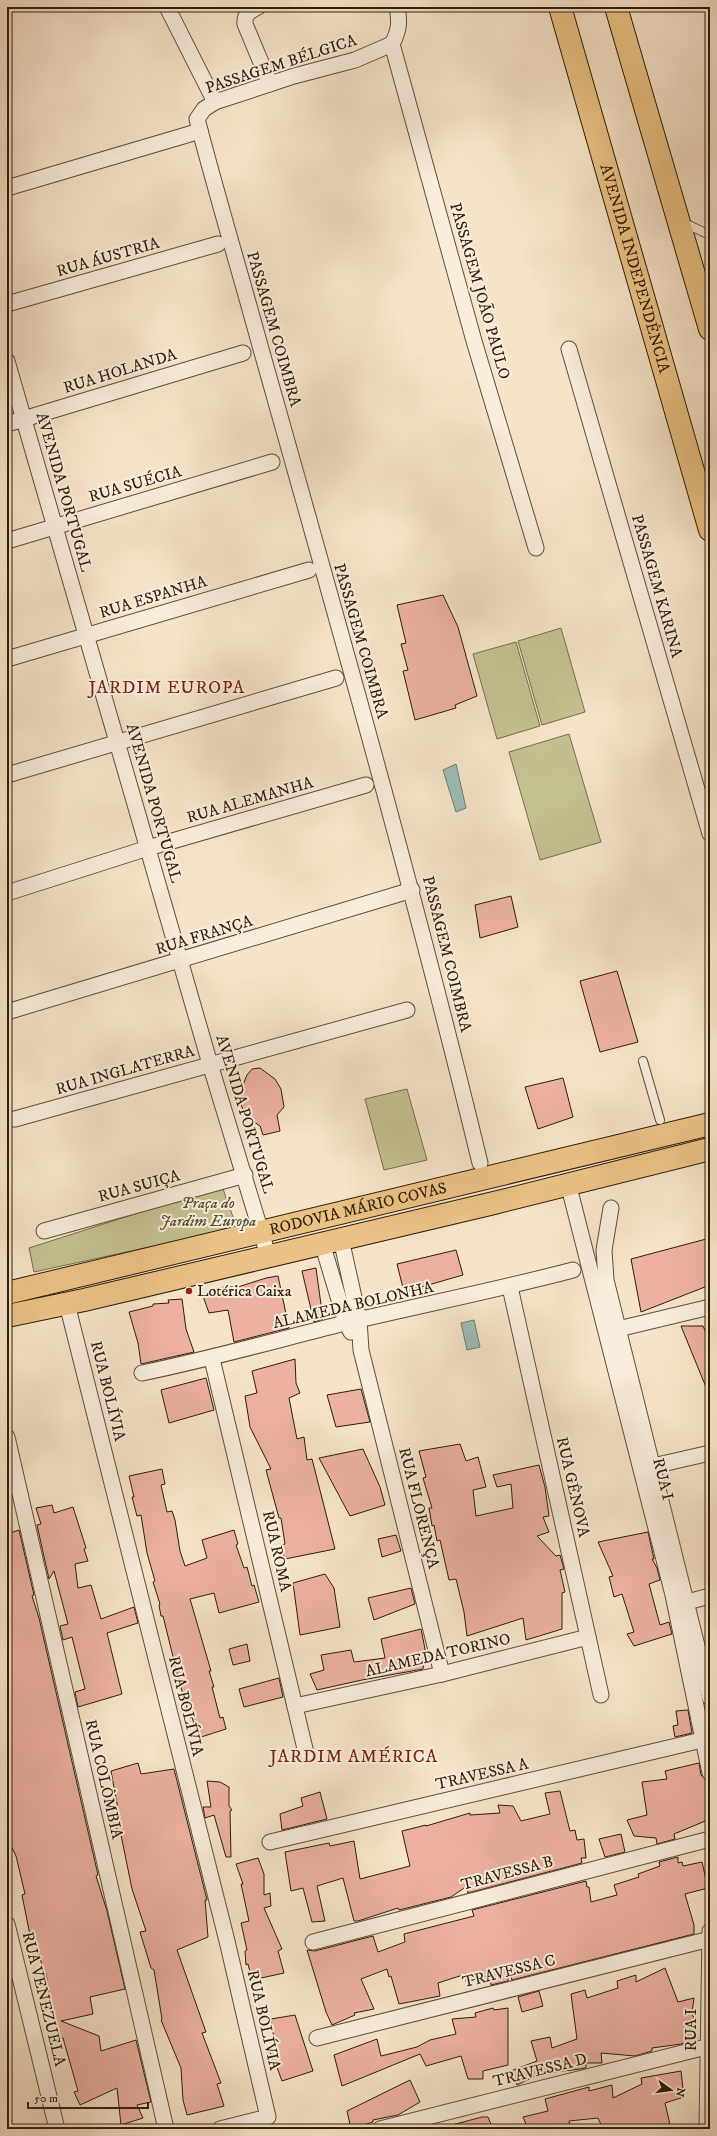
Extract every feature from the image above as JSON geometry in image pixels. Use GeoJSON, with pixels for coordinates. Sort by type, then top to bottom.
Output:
{"type":"FeatureCollection","features":[{"type":"Feature","properties":{"kind":"main road","name":"AVENIDA INDEPENDÊNCIA"},"geometry":{"type":"LineString","coordinates":[[560,7],[710,530]]}},
{"type":"Feature","properties":{"kind":"main road"},"geometry":{"type":"LineString","coordinates":[[616,7],[710,329]]}},
{"type":"Feature","properties":{"kind":"main road"},"geometry":{"type":"LineString","coordinates":[[482,1170],[660,1120],[710,1109]]}},
{"type":"Feature","properties":{"kind":"main road","name":"RODOVIA MÁRIO COVAS"},"geometry":{"type":"LineString","coordinates":[[7,1293],[262,1231],[482,1170],[566,1160],[710,1124]]}},
{"type":"Feature","properties":{"kind":"main road","name":"RODOVIA MÁRIO COVAS"},"geometry":{"type":"LineString","coordinates":[[7,1316],[67,1304],[268,1255],[494,1203],[571,1189],[710,1149]]}},
{"type":"Feature","properties":{"kind":"main road"},"geometry":{"type":"LineString","coordinates":[[571,1189],[710,1164]]}},
{"type":"Feature","properties":{"kind":"street"},"geometry":{"type":"LineString","coordinates":[[167,7],[215,102]]}},
{"type":"Feature","properties":{"kind":"street"},"geometry":{"type":"LineString","coordinates":[[258,7],[248,12],[245,18],[245,24],[270,84]]}},
{"type":"Feature","properties":{"kind":"street"},"geometry":{"type":"LineString","coordinates":[[392,44],[398,34],[400,21],[397,7]]}},
{"type":"Feature","properties":{"kind":"street","name":"PASSAGEM BÉLGICA"},"geometry":{"type":"LineString","coordinates":[[200,131],[197,118],[204,109],[215,102],[270,84],[355,60],[392,44]]}},
{"type":"Feature","properties":{"kind":"street","name":"PASSAGEM JOÃO PAULO"},"geometry":{"type":"LineString","coordinates":[[392,44],[474,341],[536,548]]}},
{"type":"Feature","properties":{"kind":"street"},"geometry":{"type":"LineString","coordinates":[[7,188],[200,131]]}},
{"type":"Feature","properties":{"kind":"street","name":"PASSAGEM COIMBRA"},"geometry":{"type":"LineString","coordinates":[[200,131],[412,890],[482,1170]]}},
{"type":"Feature","properties":{"kind":"street","name":"RUA ÁUSTRIA"},"geometry":{"type":"LineString","coordinates":[[7,304],[218,244]]}},
{"type":"Feature","properties":{"kind":"street","name":"PASSAGEM KARINA"},"geometry":{"type":"LineString","coordinates":[[569,349],[710,834]]}},
{"type":"Feature","properties":{"kind":"street","name":"RUA HOLANDA"},"geometry":{"type":"LineString","coordinates":[[7,424],[243,353]]}},
{"type":"Feature","properties":{"kind":"street","name":"AVENIDA PORTUGAL"},"geometry":{"type":"LineString","coordinates":[[7,361],[56,526],[210,1064],[245,1175],[268,1255]]}},
{"type":"Feature","properties":{"kind":"street","name":"RUA SUÉCIA"},"geometry":{"type":"LineString","coordinates":[[7,541],[272,462]]}},
{"type":"Feature","properties":{"kind":"street","name":"RUA ESPANHA"},"geometry":{"type":"LineString","coordinates":[[7,659],[309,570]]}},
{"type":"Feature","properties":{"kind":"street"},"geometry":{"type":"LineString","coordinates":[[7,774],[336,678]]}},
{"type":"Feature","properties":{"kind":"street","name":"RUA ALEMANHA"},"geometry":{"type":"LineString","coordinates":[[7,894],[148,848],[366,785]]}},
{"type":"Feature","properties":{"kind":"street","name":"RUA FRANÇA"},"geometry":{"type":"LineString","coordinates":[[7,1012],[181,961],[412,890]]}},
{"type":"Feature","properties":{"kind":"street","name":"RUA INGLATERRA"},"geometry":{"type":"LineString","coordinates":[[11,1119],[407,1010]]}},
{"type":"Feature","properties":{"kind":"street","name":"RUA SUIÇA"},"geometry":{"type":"LineString","coordinates":[[44,1231],[245,1175]]}},
{"type":"Feature","properties":{"kind":"street","name":"RUA I"},"geometry":{"type":"LineString","coordinates":[[571,1189],[673,1595],[710,1773]]}},
{"type":"Feature","properties":{"kind":"street"},"geometry":{"type":"LineString","coordinates":[[611,1208],[604,1250],[604,1264],[618,1329],[710,1698]]}},
{"type":"Feature","properties":{"kind":"street","name":"RUA FLORENÇA"},"geometry":{"type":"LineString","coordinates":[[331,1241],[361,1350],[442,1674]]}},
{"type":"Feature","properties":{"kind":"street","name":"ALAMEDA BOLONHA"},"geometry":{"type":"LineString","coordinates":[[142,1373],[212,1359],[353,1322],[510,1287],[573,1270]]}},
{"type":"Feature","properties":{"kind":"street","name":"RUA GÊNOVA"},"geometry":{"type":"LineString","coordinates":[[510,1287],[601,1695]]}},
{"type":"Feature","properties":{"kind":"street","name":"RUA BOLÍVIA"},"geometry":{"type":"LineString","coordinates":[[67,1304],[227,1941],[268,2117],[220,2129]]}},
{"type":"Feature","properties":{"kind":"street"},"geometry":{"type":"LineString","coordinates":[[618,1329],[710,1307]]}},
{"type":"Feature","properties":{"kind":"street","name":"RUA ROMA"},"geometry":{"type":"LineString","coordinates":[[212,1359],[306,1753]]}},
{"type":"Feature","properties":{"kind":"street","name":"RUA COLÔMBIA"},"geometry":{"type":"LineString","coordinates":[[7,1437],[166,2129]]}},
{"type":"Feature","properties":{"kind":"street"},"geometry":{"type":"LineString","coordinates":[[653,1466],[710,1453]]}},
{"type":"Feature","properties":{"kind":"street"},"geometry":{"type":"LineString","coordinates":[[687,1602],[710,1596]]}},
{"type":"Feature","properties":{"kind":"street","name":"ALAMEDA TORINO"},"geometry":{"type":"LineString","coordinates":[[295,1706],[442,1674],[588,1637]]}},
{"type":"Feature","properties":{"kind":"street","name":"TRAVESSA A"},"geometry":{"type":"LineString","coordinates":[[270,1842],[702,1740]]}},
{"type":"Feature","properties":{"kind":"street","name":"TRAVESSA B"},"geometry":{"type":"LineString","coordinates":[[313,1942],[710,1839]]}},
{"type":"Feature","properties":{"kind":"street","name":"RUA VENEZUELA"},"geometry":{"type":"LineString","coordinates":[[7,1924],[57,2129]]}},
{"type":"Feature","properties":{"kind":"street","name":"RUA I"},"geometry":{"type":"LineString","coordinates":[[707,2129],[710,2046],[710,1932]]}},
{"type":"Feature","properties":{"kind":"street","name":"TRAVESSA C"},"geometry":{"type":"LineString","coordinates":[[317,2038],[710,1939]]}},
{"type":"Feature","properties":{"kind":"street","name":"TRAVESSA D"},"geometry":{"type":"LineString","coordinates":[[380,2129],[710,2046]]}},
{"type":"Feature","properties":{"kind":"lane"},"geometry":{"type":"LineString","coordinates":[[677,220],[710,235]]}},
{"type":"Feature","properties":{"kind":"lane"},"geometry":{"type":"LineString","coordinates":[[643,1060],[660,1120]]}},
{"type":"Feature","properties":{"kind":"green space"},"geometry":{"type":"Polygon","coordinates":[[[561,628],[585,712],[542,725],[518,641],[561,628]]]}},
{"type":"Feature","properties":{"kind":"green space"},"geometry":{"type":"Polygon","coordinates":[[[516,642],[540,726],[497,739],[473,654],[516,642]]]}},
{"type":"Feature","properties":{"kind":"green space"},"geometry":{"type":"Polygon","coordinates":[[[569,734],[601,842],[540,860],[509,752],[569,734]]]}},
{"type":"Feature","properties":{"kind":"green space"},"geometry":{"type":"Polygon","coordinates":[[[407,1089],[427,1160],[384,1170],[365,1099],[407,1089]]]}},
{"type":"Feature","properties":{"kind":"green space","name":"Praça do Jardim Europa"},"geometry":{"type":"Polygon","coordinates":[[[222,1186],[237,1228],[34,1272],[29,1248],[222,1186]]]}},
{"type":"Feature","properties":{"kind":"water"},"geometry":{"type":"Polygon","coordinates":[[[456,764],[466,808],[456,812],[443,770],[456,764]]]}},
{"type":"Feature","properties":{"kind":"water"},"geometry":{"type":"Polygon","coordinates":[[[474,1320],[480,1347],[467,1350],[461,1323],[474,1320]]]}},
{"type":"Feature","properties":{"kind":"building"},"geometry":{"type":"Polygon","coordinates":[[[443,595],[458,627],[477,696],[455,705],[456,708],[415,720],[403,671],[408,670],[401,644],[406,643],[397,605],[443,595]]]}},
{"type":"Feature","properties":{"kind":"building"},"geometry":{"type":"Polygon","coordinates":[[[511,896],[518,927],[480,938],[475,905],[511,896]]]}},
{"type":"Feature","properties":{"kind":"building"},"geometry":{"type":"Polygon","coordinates":[[[617,971],[638,1042],[600,1052],[580,981],[617,971]]]}},
{"type":"Feature","properties":{"kind":"building"},"geometry":{"type":"Polygon","coordinates":[[[260,1068],[275,1079],[281,1089],[284,1107],[277,1115],[280,1131],[263,1135],[260,1126],[246,1116],[241,1105],[242,1087],[247,1075],[252,1069],[260,1068]]]}},
{"type":"Feature","properties":{"kind":"building"},"geometry":{"type":"Polygon","coordinates":[[[563,1078],[573,1117],[538,1129],[525,1087],[563,1078]]]}},
{"type":"Feature","properties":{"kind":"building"},"geometry":{"type":"Polygon","coordinates":[[[710,1238],[710,1285],[641,1312],[631,1259],[710,1238]]]}},
{"type":"Feature","properties":{"kind":"building"},"geometry":{"type":"Polygon","coordinates":[[[456,1250],[463,1275],[404,1292],[397,1264],[456,1250]]]}},
{"type":"Feature","properties":{"kind":"building"},"geometry":{"type":"Polygon","coordinates":[[[316,1268],[323,1319],[314,1322],[302,1271],[316,1268]]]}},
{"type":"Feature","properties":{"kind":"building"},"geometry":{"type":"Polygon","coordinates":[[[278,1276],[289,1328],[234,1342],[228,1310],[209,1313],[203,1296],[224,1291],[223,1287],[238,1287],[266,1278],[278,1276]]]}},
{"type":"Feature","properties":{"kind":"building"},"geometry":{"type":"Polygon","coordinates":[[[182,1299],[186,1329],[194,1352],[141,1364],[138,1343],[129,1312],[153,1306],[153,1304],[169,1303],[168,1300],[182,1299]]]}},
{"type":"Feature","properties":{"kind":"building"},"geometry":{"type":"Polygon","coordinates":[[[681,1326],[703,1326],[710,1342],[710,1397],[681,1326]]]}},
{"type":"Feature","properties":{"kind":"building"},"geometry":{"type":"Polygon","coordinates":[[[295,1359],[296,1383],[300,1393],[289,1398],[297,1439],[304,1437],[307,1460],[312,1459],[335,1549],[285,1559],[280,1546],[285,1544],[281,1518],[279,1518],[266,1470],[271,1469],[250,1427],[245,1396],[257,1393],[252,1371],[295,1359]]]}},
{"type":"Feature","properties":{"kind":"building"},"geometry":{"type":"Polygon","coordinates":[[[206,1378],[214,1410],[169,1423],[161,1390],[206,1378]]]}},
{"type":"Feature","properties":{"kind":"building"},"geometry":{"type":"Polygon","coordinates":[[[361,1389],[370,1422],[336,1427],[327,1395],[361,1389]]]}},
{"type":"Feature","properties":{"kind":"building"},"geometry":{"type":"Polygon","coordinates":[[[460,1444],[466,1461],[478,1457],[486,1487],[473,1490],[476,1516],[513,1508],[511,1484],[497,1487],[493,1475],[539,1465],[545,1487],[549,1516],[543,1517],[549,1532],[537,1536],[556,1556],[560,1555],[564,1569],[560,1570],[565,1592],[562,1593],[562,1629],[526,1640],[523,1618],[467,1636],[464,1612],[456,1579],[449,1580],[440,1540],[437,1541],[434,1525],[432,1526],[429,1508],[432,1508],[423,1478],[426,1477],[419,1451],[460,1444]]]}},
{"type":"Feature","properties":{"kind":"building"},"geometry":{"type":"Polygon","coordinates":[[[363,1449],[380,1487],[385,1505],[350,1516],[319,1458],[363,1449]]]}},
{"type":"Feature","properties":{"kind":"building"},"geometry":{"type":"Polygon","coordinates":[[[162,1469],[165,1484],[161,1485],[167,1512],[172,1511],[175,1520],[180,1551],[185,1566],[207,1558],[202,1540],[234,1530],[238,1544],[236,1545],[244,1568],[247,1567],[252,1586],[254,1585],[259,1602],[219,1613],[214,1593],[190,1599],[211,1671],[209,1671],[214,1687],[212,1687],[220,1718],[223,1717],[226,1729],[198,1738],[192,1717],[190,1718],[179,1681],[163,1616],[161,1616],[160,1604],[153,1582],[155,1581],[147,1553],[141,1515],[137,1516],[129,1476],[162,1469]]]}},
{"type":"Feature","properties":{"kind":"building"},"geometry":{"type":"Polygon","coordinates":[[[52,1505],[54,1513],[73,1507],[86,1548],[84,1549],[88,1561],[75,1564],[78,1588],[91,1585],[101,1619],[134,1607],[138,1623],[107,1633],[122,1694],[78,1707],[75,1692],[85,1689],[72,1637],[63,1640],[60,1626],[68,1624],[54,1571],[49,1579],[37,1525],[41,1524],[36,1508],[52,1505]]]}},
{"type":"Feature","properties":{"kind":"building"},"geometry":{"type":"Polygon","coordinates":[[[19,1530],[34,1595],[32,1596],[39,1618],[98,1875],[96,1876],[107,1911],[125,1989],[90,1997],[93,2014],[61,2021],[99,2036],[101,2051],[136,2040],[151,2102],[137,2105],[143,2118],[121,2125],[117,2088],[80,2105],[74,2092],[78,2091],[63,2038],[61,2039],[51,2006],[46,1973],[44,1974],[36,1941],[34,1942],[30,1935],[22,1895],[25,1894],[16,1856],[7,1837],[7,1534],[19,1530]]]}},
{"type":"Feature","properties":{"kind":"building"},"geometry":{"type":"Polygon","coordinates":[[[648,1532],[654,1559],[652,1559],[657,1568],[660,1580],[649,1584],[660,1625],[669,1622],[672,1634],[634,1646],[627,1634],[634,1632],[622,1594],[614,1597],[609,1577],[613,1576],[598,1542],[648,1532]]]}},
{"type":"Feature","properties":{"kind":"building"},"geometry":{"type":"Polygon","coordinates":[[[396,1535],[401,1551],[382,1557],[378,1539],[396,1535]]]}},
{"type":"Feature","properties":{"kind":"building"},"geometry":{"type":"Polygon","coordinates":[[[325,1574],[334,1588],[340,1627],[300,1635],[293,1583],[325,1574]]]}},
{"type":"Feature","properties":{"kind":"building"},"geometry":{"type":"Polygon","coordinates":[[[411,1588],[415,1604],[374,1620],[368,1598],[411,1588]]]}},
{"type":"Feature","properties":{"kind":"building"},"geometry":{"type":"Polygon","coordinates":[[[421,1629],[425,1649],[423,1669],[317,1690],[310,1674],[324,1670],[321,1655],[351,1650],[354,1662],[385,1658],[381,1639],[421,1629]]]}},
{"type":"Feature","properties":{"kind":"building"},"geometry":{"type":"Polygon","coordinates":[[[247,1644],[250,1661],[233,1665],[229,1649],[247,1644]]]}},
{"type":"Feature","properties":{"kind":"building"},"geometry":{"type":"Polygon","coordinates":[[[279,1678],[283,1697],[244,1707],[239,1689],[279,1678]]]}},
{"type":"Feature","properties":{"kind":"building"},"geometry":{"type":"Polygon","coordinates":[[[688,1710],[692,1733],[675,1737],[673,1726],[678,1725],[676,1711],[688,1710]]]}},
{"type":"Feature","properties":{"kind":"building"},"geometry":{"type":"Polygon","coordinates":[[[138,1763],[141,1774],[174,1769],[207,1900],[205,1900],[208,1937],[177,1950],[206,2032],[202,2033],[221,2083],[217,2084],[224,2106],[187,2115],[183,2100],[181,2068],[161,2020],[154,1970],[151,1968],[140,1932],[146,1931],[132,1889],[121,1835],[106,1812],[118,1809],[111,1771],[138,1763]]]}},
{"type":"Feature","properties":{"kind":"building"},"geometry":{"type":"Polygon","coordinates":[[[699,1763],[701,1775],[708,1782],[710,1790],[710,1819],[674,1834],[675,1839],[657,1844],[656,1838],[634,1836],[627,1820],[647,1815],[642,1782],[667,1779],[665,1771],[699,1763]]]}},
{"type":"Feature","properties":{"kind":"building"},"geometry":{"type":"Polygon","coordinates":[[[207,1781],[220,1782],[229,1787],[229,1806],[232,1810],[230,1811],[231,1857],[226,1857],[214,1815],[205,1818],[203,1807],[211,1807],[207,1781]]]}},
{"type":"Feature","properties":{"kind":"building"},"geometry":{"type":"Polygon","coordinates":[[[560,1791],[570,1831],[575,1830],[577,1840],[584,1839],[586,1858],[581,1858],[582,1863],[468,1893],[467,1886],[451,1897],[399,1910],[398,1908],[358,1921],[354,1921],[343,1878],[317,1886],[325,1921],[312,1922],[303,1888],[291,1891],[285,1852],[329,1843],[330,1846],[354,1841],[360,1879],[410,1866],[402,1831],[426,1826],[470,1813],[470,1815],[500,1813],[498,1805],[513,1806],[521,1821],[550,1814],[545,1793],[560,1791]]]}},
{"type":"Feature","properties":{"kind":"building"},"geometry":{"type":"Polygon","coordinates":[[[320,1792],[327,1819],[282,1830],[280,1814],[303,1806],[301,1798],[320,1792]]]}},
{"type":"Feature","properties":{"kind":"building"},"geometry":{"type":"Polygon","coordinates":[[[621,1834],[625,1852],[605,1857],[599,1839],[621,1834]]]}},
{"type":"Feature","properties":{"kind":"building"},"geometry":{"type":"Polygon","coordinates":[[[678,1857],[678,1863],[682,1862],[683,1866],[702,1862],[708,1888],[685,1894],[694,1925],[694,1934],[512,1980],[508,1967],[508,1981],[491,1985],[490,1975],[466,1982],[466,1974],[438,1983],[440,1996],[399,2004],[391,1976],[389,1977],[387,1969],[361,1979],[374,2009],[354,2013],[355,2015],[332,2025],[326,2012],[307,1950],[315,1951],[373,1936],[378,1952],[405,1942],[404,1934],[474,1916],[472,1910],[586,1881],[587,1887],[589,1887],[591,1902],[617,1895],[614,1885],[639,1877],[638,1874],[660,1866],[659,1862],[678,1857]]]}},
{"type":"Feature","properties":{"kind":"building"},"geometry":{"type":"Polygon","coordinates":[[[258,1858],[264,1874],[264,1895],[270,1893],[271,1906],[264,1908],[282,1949],[278,1951],[284,1973],[252,1980],[248,1964],[246,1965],[245,1951],[247,1950],[241,1923],[249,1921],[241,1884],[243,1884],[236,1864],[258,1858]]]}},
{"type":"Feature","properties":{"kind":"building"},"geometry":{"type":"Polygon","coordinates":[[[665,1968],[678,2002],[694,1998],[692,2013],[695,2021],[697,2039],[681,2044],[652,2048],[652,2051],[635,2056],[601,2053],[602,2063],[586,2063],[586,2068],[539,2074],[517,2085],[511,2071],[537,2061],[531,2041],[550,2037],[552,2048],[577,2039],[571,1994],[585,1990],[587,1998],[618,1988],[617,1981],[636,1975],[636,1982],[665,1968]]]}},
{"type":"Feature","properties":{"kind":"building"},"geometry":{"type":"Polygon","coordinates":[[[539,1991],[543,2006],[522,2012],[518,1997],[539,1991]]]}},
{"type":"Feature","properties":{"kind":"building"},"geometry":{"type":"Polygon","coordinates":[[[493,2008],[494,2010],[508,2008],[508,2065],[483,2071],[483,2079],[468,2079],[461,2056],[426,2066],[420,2054],[342,2086],[334,2055],[377,2039],[381,2056],[417,2047],[430,2040],[456,2034],[452,2019],[476,2017],[475,2013],[493,2008]]]}},
{"type":"Feature","properties":{"kind":"building"},"geometry":{"type":"Polygon","coordinates":[[[295,2015],[313,2071],[282,2081],[275,2062],[273,2062],[269,2047],[275,2046],[271,2019],[295,2015]]]}},
{"type":"Feature","properties":{"kind":"building"},"geometry":{"type":"Polygon","coordinates":[[[681,2071],[684,2097],[665,2103],[671,2129],[603,2129],[598,2118],[569,2121],[570,2129],[528,2129],[523,2117],[548,2111],[545,2099],[589,2087],[589,2091],[612,2085],[613,2098],[642,2084],[641,2078],[681,2071]]]}},
{"type":"Feature","properties":{"kind":"building"},"geometry":{"type":"Polygon","coordinates":[[[410,2080],[420,2102],[398,2115],[373,2120],[373,2122],[351,2129],[347,2111],[410,2080]]]}},
{"type":"Feature","properties":{"kind":"building"},"geometry":{"type":"Polygon","coordinates":[[[482,2117],[488,2117],[493,2129],[452,2129],[452,2125],[482,2117]]]}},
{"type":"Feature","properties":{"kind":"place","name":"Lotérica Caixa"},"geometry":{"type":"Point","coordinates":[189,1291]}},
{"type":"Feature","properties":{"kind":"district","name":"JARDIM EUROPA"},"geometry":{"type":"Point","coordinates":[167,688]}},
{"type":"Feature","properties":{"kind":"district","name":"JARDIM AMÉRICA"},"geometry":{"type":"Point","coordinates":[354,1757]}}]}
